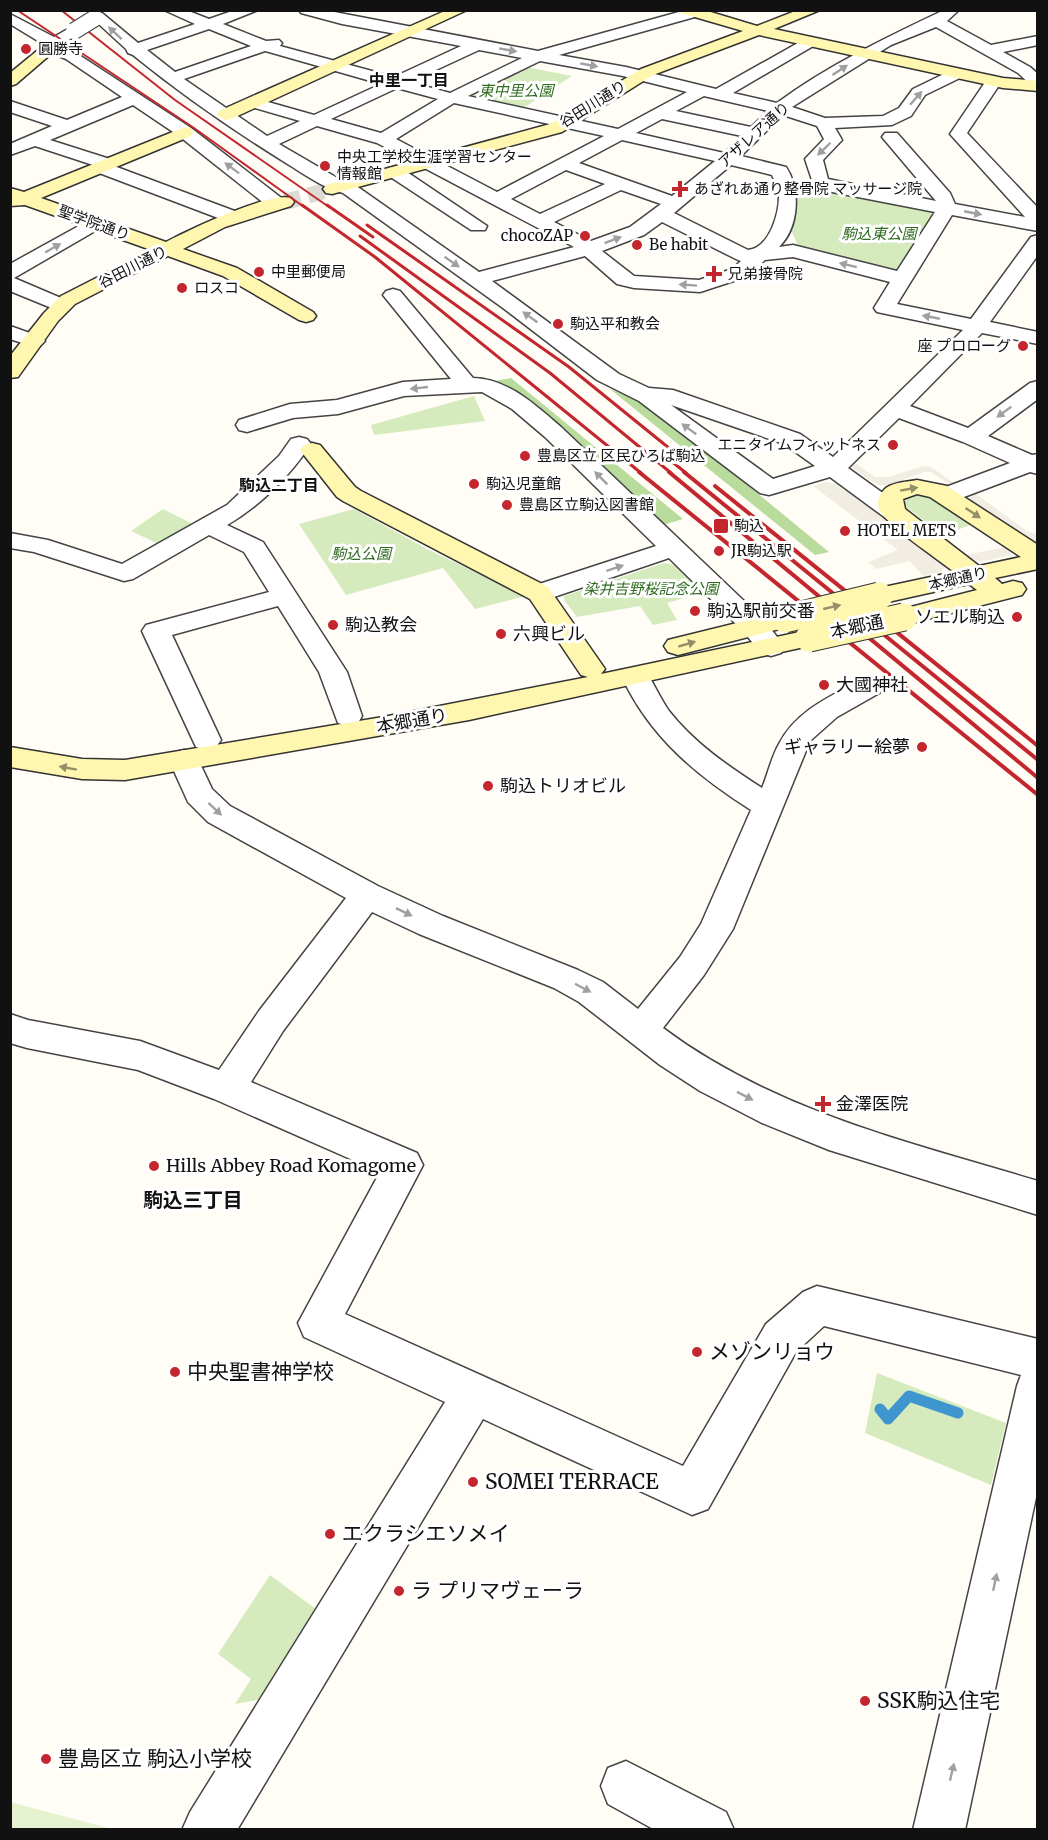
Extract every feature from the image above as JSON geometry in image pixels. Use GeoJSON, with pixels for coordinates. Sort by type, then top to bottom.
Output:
{"type":"FeatureCollection","features":[{"type":"Feature","properties":{"kind":"street"},"geometry":{"type":"LineString","coordinates":[[171,10],[266,46],[334,67],[452,98],[780,171],[788,192],[787,243]]}},
{"type":"Feature","properties":{"kind":"street"},"geometry":{"type":"LineString","coordinates":[[134,50],[251,10]]}},
{"type":"Feature","properties":{"kind":"street"},"geometry":{"type":"LineString","coordinates":[[306,10],[342,20],[638,76],[779,109],[824,123],[886,121],[906,112],[919,93],[955,67]]}},
{"type":"Feature","properties":{"kind":"street"},"geometry":{"type":"LineString","coordinates":[[313,30],[369,10]]}},
{"type":"Feature","properties":{"kind":"street","name":"谷田川通り"},"geometry":{"type":"LineString","coordinates":[[336,188],[556,128],[638,76],[813,10]]}},
{"type":"Feature","properties":{"kind":"street","name":"アザレア通り"},"geometry":{"type":"LineString","coordinates":[[477,279],[589,249],[637,231],[729,158],[779,109],[886,42],[937,21],[952,10]]}},
{"type":"Feature","properties":{"kind":"street"},"geometry":{"type":"LineString","coordinates":[[225,115],[458,11]]}},
{"type":"Feature","properties":{"kind":"street"},"geometry":{"type":"LineString","coordinates":[[345,143],[375,137],[538,56],[695,11],[756,30],[810,42],[866,54],[955,67],[994,81],[1038,85],[1031,69],[988,50],[937,21]]}},
{"type":"Feature","properties":{"kind":"street"},"geometry":{"type":"LineString","coordinates":[[10,81],[52,46],[99,15],[134,50],[173,78],[336,188],[349,189],[537,322],[610,379],[644,392],[665,395],[792,439],[835,468],[997,593]]}},
{"type":"Feature","properties":{"kind":"street"},"geometry":{"type":"LineString","coordinates":[[10,18],[185,132]]}},
{"type":"Feature","properties":{"kind":"street"},"geometry":{"type":"LineString","coordinates":[[912,32],[933,44]]}},
{"type":"Feature","properties":{"kind":"street"},"geometry":{"type":"LineString","coordinates":[[173,78],[294,36]]}},
{"type":"Feature","properties":{"kind":"street"},"geometry":{"type":"LineString","coordinates":[[988,50],[1038,40]]}},
{"type":"Feature","properties":{"kind":"street"},"geometry":{"type":"LineString","coordinates":[[718,95],[810,42]]}},
{"type":"Feature","properties":{"kind":"street"},"geometry":{"type":"LineString","coordinates":[[267,143],[476,45]]}},
{"type":"Feature","properties":{"kind":"street"},"geometry":{"type":"LineString","coordinates":[[204,67],[231,75]]}},
{"type":"Feature","properties":{"kind":"street"},"geometry":{"type":"LineString","coordinates":[[994,81],[958,134],[1038,220]]}},
{"type":"Feature","properties":{"kind":"street"},"geometry":{"type":"LineString","coordinates":[[262,85],[281,90]]}},
{"type":"Feature","properties":{"kind":"street"},"geometry":{"type":"LineString","coordinates":[[808,90],[830,96]]}},
{"type":"Feature","properties":{"kind":"street"},"geometry":{"type":"LineString","coordinates":[[497,199],[702,91]]}},
{"type":"Feature","properties":{"kind":"street"},"geometry":{"type":"LineString","coordinates":[[10,150],[135,98]]}},
{"type":"Feature","properties":{"kind":"street"},"geometry":{"type":"LineString","coordinates":[[254,103],[375,137],[429,162],[589,249],[624,280],[700,286],[740,273],[758,256],[787,243],[903,279]]}},
{"type":"Feature","properties":{"kind":"street"},"geometry":{"type":"LineString","coordinates":[[10,106],[67,126]]}},
{"type":"Feature","properties":{"kind":"street"},"geometry":{"type":"LineString","coordinates":[[864,106],[897,115]]}},
{"type":"Feature","properties":{"kind":"street"},"geometry":{"type":"LineString","coordinates":[[659,113],[754,133]]}},
{"type":"Feature","properties":{"kind":"street"},"geometry":{"type":"LineString","coordinates":[[824,123],[833,140],[814,159],[820,182],[827,186],[1038,225]]}},
{"type":"Feature","properties":{"kind":"street"},"geometry":{"type":"LineString","coordinates":[[15,198],[185,132]]}},
{"type":"Feature","properties":{"kind":"street","name":"谷田川通り"},"geometry":{"type":"LineString","coordinates":[[10,372],[62,305],[233,217],[281,203],[185,132]]}},
{"type":"Feature","properties":{"kind":"street"},"geometry":{"type":"LineString","coordinates":[[891,137],[944,197],[947,208],[884,308],[1038,338]]}},
{"type":"Feature","properties":{"kind":"street"},"geometry":{"type":"LineString","coordinates":[[34,140],[233,217]]}},
{"type":"Feature","properties":{"kind":"street"},"geometry":{"type":"LineString","coordinates":[[292,160],[311,154]]}},
{"type":"Feature","properties":{"kind":"street"},"geometry":{"type":"LineString","coordinates":[[566,164],[619,184],[668,208],[745,256],[758,256]]}},
{"type":"Feature","properties":{"kind":"street"},"geometry":{"type":"LineString","coordinates":[[395,172],[478,226]]}},
{"type":"Feature","properties":{"kind":"street"},"geometry":{"type":"LineString","coordinates":[[539,222],[619,184]]}},
{"type":"Feature","properties":{"kind":"street","name":"聖学院通り"},"geometry":{"type":"LineString","coordinates":[[15,198],[95,223],[230,272],[306,316]]}},
{"type":"Feature","properties":{"kind":"street"},"geometry":{"type":"LineString","coordinates":[[428,245],[520,212]]}},
{"type":"Feature","properties":{"kind":"street"},"geometry":{"type":"LineString","coordinates":[[10,273],[95,223]]}},
{"type":"Feature","properties":{"kind":"street"},"geometry":{"type":"LineString","coordinates":[[644,392],[652,401],[770,488],[835,468],[978,326],[1038,242]]}},
{"type":"Feature","properties":{"kind":"street"},"geometry":{"type":"LineString","coordinates":[[10,284],[62,305]]}},
{"type":"Feature","properties":{"kind":"street"},"geometry":{"type":"LineString","coordinates":[[393,295],[466,384]]}},
{"type":"Feature","properties":{"kind":"street"},"geometry":{"type":"LineString","coordinates":[[10,332],[34,341]]}},
{"type":"Feature","properties":{"kind":"street"},"geometry":{"type":"LineString","coordinates":[[591,669],[539,593],[352,496],[305,447],[256,431],[247,425],[290,411],[338,407],[404,389],[466,384],[488,386],[520,404],[561,439],[762,636]]}},
{"type":"Feature","properties":{"kind":"street"},"geometry":{"type":"LineString","coordinates":[[971,437],[1038,388]]}},
{"type":"Feature","properties":{"kind":"street"},"geometry":{"type":"LineString","coordinates":[[894,408],[1035,464]]}},
{"type":"Feature","properties":{"kind":"street"},"geometry":{"type":"LineString","coordinates":[[10,540],[39,544],[124,573],[247,502],[305,447]]}},
{"type":"Feature","properties":{"kind":"street"},"geometry":{"type":"LineString","coordinates":[[947,495],[1035,464]]}},
{"type":"Feature","properties":{"kind":"street"},"geometry":{"type":"LineString","coordinates":[[896,514],[891,508],[892,495],[898,491],[917,487],[927,488],[947,495],[1038,559]]}},
{"type":"Feature","properties":{"kind":"street"},"geometry":{"type":"LineString","coordinates":[[209,526],[254,547],[333,672],[348,716]]}},
{"type":"Feature","properties":{"kind":"street"},"geometry":{"type":"LineString","coordinates":[[539,593],[672,549]]}},
{"type":"Feature","properties":{"kind":"street","name":"本郷通り"},"geometry":{"type":"LineString","coordinates":[[879,596],[1038,559]]}},
{"type":"Feature","properties":{"kind":"street","name":"本郷通り"},"geometry":{"type":"LineString","coordinates":[[904,617],[1038,583]]}},
{"type":"Feature","properties":{"kind":"street"},"geometry":{"type":"LineString","coordinates":[[285,596],[156,631],[195,750],[200,795],[219,814],[367,895],[431,926],[566,979],[591,992],[673,1055],[713,1080],[775,1112],[829,1134],[1038,1198]]}},
{"type":"Feature","properties":{"kind":"street","name":"本郷通"},"geometry":{"type":"LineString","coordinates":[[784,619],[879,596]]}},
{"type":"Feature","properties":{"kind":"street","name":"本郷通"},"geometry":{"type":"LineString","coordinates":[[809,638],[904,617]]}},
{"type":"Feature","properties":{"kind":"street","name":"本郷通り"},"geometry":{"type":"LineString","coordinates":[[10,737],[99,753],[118,753],[195,750],[413,722],[636,677],[762,636],[784,619]]}},
{"type":"Feature","properties":{"kind":"street","name":"本郷通り"},"geometry":{"type":"LineString","coordinates":[[10,757],[78,770],[103,771],[348,716],[762,636],[809,638]]}},
{"type":"Feature","properties":{"kind":"street"},"geometry":{"type":"LineString","coordinates":[[636,677],[652,708],[701,759],[730,782],[768,806]]}},
{"type":"Feature","properties":{"kind":"street"},"geometry":{"type":"LineString","coordinates":[[642,1029],[692,966],[716,929],[768,806],[778,789],[793,744],[801,732],[833,707],[871,686]]}},
{"type":"Feature","properties":{"kind":"street"},"geometry":{"type":"LineString","coordinates":[[227,1088],[271,1021],[367,895]]}},
{"type":"Feature","properties":{"kind":"street"},"geometry":{"type":"LineString","coordinates":[[10,1028],[27,1034],[111,1048],[140,1056],[227,1088],[404,1165],[319,1323],[692,1493],[781,1338],[817,1305],[1038,1359]]}},
{"type":"Feature","properties":{"kind":"street"},"geometry":{"type":"LineString","coordinates":[[939,1830],[1038,1386]]}},
{"type":"Feature","properties":{"kind":"street"},"geometry":{"type":"LineString","coordinates":[[208,1830],[476,1393]]}},
{"type":"Feature","properties":{"kind":"street"},"geometry":{"type":"LineString","coordinates":[[626,1786],[708,1830]]}},
{"type":"Feature","properties":{"kind":"green space","name":"東中里公園"},"geometry":{"type":"Polygon","coordinates":[[[526,67],[572,76],[523,108],[513,109],[465,95],[526,67]]]}},
{"type":"Feature","properties":{"kind":"green space","name":"駒込東公園"},"geometry":{"type":"Polygon","coordinates":[[[821,189],[930,208],[936,212],[900,270],[888,271],[798,246],[792,232],[796,192],[821,189]]]}},
{"type":"Feature","properties":{"kind":"green space"},"geometry":{"type":"Polygon","coordinates":[[[511,378],[683,519],[663,525],[517,395],[494,381],[511,378]]]}},
{"type":"Feature","properties":{"kind":"green space"},"geometry":{"type":"Polygon","coordinates":[[[610,389],[635,399],[696,443],[829,552],[815,555],[610,389]]]}},
{"type":"Feature","properties":{"kind":"green space"},"geometry":{"type":"Polygon","coordinates":[[[474,396],[485,421],[374,435],[371,425],[474,396]]]}},
{"type":"Feature","properties":{"kind":"green space"},"geometry":{"type":"Polygon","coordinates":[[[928,494],[973,524],[943,535],[905,506],[904,501],[908,496],[928,494]]]}},
{"type":"Feature","properties":{"kind":"green space"},"geometry":{"type":"Polygon","coordinates":[[[163,509],[197,526],[163,546],[131,531],[163,509]]]}},
{"type":"Feature","properties":{"kind":"green space","name":"駒込公園"},"geometry":{"type":"Polygon","coordinates":[[[354,509],[429,550],[526,596],[475,609],[443,568],[346,595],[299,524],[354,509]]]}},
{"type":"Feature","properties":{"kind":"green space","name":"染井吉野桜記念公園"},"geometry":{"type":"Polygon","coordinates":[[[664,563],[681,566],[705,592],[667,603],[677,620],[653,625],[640,606],[577,617],[564,600],[564,596],[664,563]]]}},
{"type":"Feature","properties":{"kind":"green space"},"geometry":{"type":"Polygon","coordinates":[[[877,1373],[1006,1423],[991,1485],[865,1433],[877,1373]]]}},
{"type":"Feature","properties":{"kind":"green space"},"geometry":{"type":"Polygon","coordinates":[[[270,1575],[321,1613],[263,1699],[235,1704],[251,1679],[218,1654],[270,1575]]]}},
{"type":"Feature","properties":{"kind":"green space"},"geometry":{"type":"Polygon","coordinates":[[[10,1802],[112,1829],[11,1829],[10,1802]]]}},
{"type":"Feature","properties":{"kind":"shaded area"},"geometry":{"type":"Polygon","coordinates":[[[851,460],[875,477],[888,477],[924,466],[931,467],[954,483],[950,485],[931,472],[924,472],[889,485],[878,485],[849,466],[851,460]]]}},
{"type":"Feature","properties":{"kind":"shaded area"},"geometry":{"type":"Polygon","coordinates":[[[826,482],[842,485],[943,561],[945,566],[941,572],[923,576],[910,561],[876,569],[868,562],[898,550],[813,486],[826,482]]]}},
{"type":"Feature","properties":{"kind":"shaded area"},"geometry":{"type":"Polygon","coordinates":[[[976,494],[1027,531],[1037,534],[1037,546],[969,498],[976,494]]]}},
{"type":"Feature","properties":{"kind":"shaded area"},"geometry":{"type":"Polygon","coordinates":[[[1007,547],[1011,555],[979,562],[965,555],[1007,547]]]}},
{"type":"Feature","properties":{"kind":"waterway"},"geometry":{"type":"LineString","coordinates":[[880,1409],[888,1419],[909,1396],[958,1413]]}},
{"type":"Feature","properties":{"kind":"tunnel"},"geometry":{"type":"LineString","coordinates":[[285,202],[332,189]]}},
{"type":"Feature","properties":{"kind":"railway"},"geometry":{"type":"LineString","coordinates":[[17,10],[194,128],[304,207]]}},
{"type":"Feature","properties":{"kind":"railway"},"geometry":{"type":"LineString","coordinates":[[61,10],[175,100],[329,207]]}},
{"type":"Feature","properties":{"kind":"railway"},"geometry":{"type":"LineString","coordinates":[[302,205],[375,257],[641,473]]}},
{"type":"Feature","properties":{"kind":"railway"},"geometry":{"type":"LineString","coordinates":[[327,205],[373,237]]}},
{"type":"Feature","properties":{"kind":"railway"},"geometry":{"type":"LineString","coordinates":[[367,225],[569,367],[680,457]]}},
{"type":"Feature","properties":{"kind":"railway"},"geometry":{"type":"LineString","coordinates":[[360,236],[550,373],[671,473]]}},
{"type":"Feature","properties":{"kind":"railway"},"geometry":{"type":"LineString","coordinates":[[665,456],[686,473]]}},
{"type":"Feature","properties":{"kind":"railway"},"geometry":{"type":"LineString","coordinates":[[639,472],[1038,795]]}},
{"type":"Feature","properties":{"kind":"railway"},"geometry":{"type":"LineString","coordinates":[[669,472],[1038,778]]}},
{"type":"Feature","properties":{"kind":"railway"},"geometry":{"type":"LineString","coordinates":[[684,472],[1038,760]]}},
{"type":"Feature","properties":{"kind":"railway"},"geometry":{"type":"LineString","coordinates":[[715,486],[1038,746]]}},
{"type":"Feature","properties":{"kind":"place","name":"圓勝寺"},"geometry":{"type":"Point","coordinates":[26,49]}},
{"type":"Feature","properties":{"kind":"place","name":"中央工学校生涯学習センター 情報館"},"geometry":{"type":"Point","coordinates":[325,166]}},
{"type":"Feature","properties":{"kind":"place","name":"あざれあ通り整骨院 マッサージ院"},"geometry":{"type":"Point","coordinates":[680,189]}},
{"type":"Feature","properties":{"kind":"place","name":"chocoZAP"},"geometry":{"type":"Point","coordinates":[585,236]}},
{"type":"Feature","properties":{"kind":"place","name":"Be habit"},"geometry":{"type":"Point","coordinates":[637,245]}},
{"type":"Feature","properties":{"kind":"place","name":"中里郵便局"},"geometry":{"type":"Point","coordinates":[259,272]}},
{"type":"Feature","properties":{"kind":"place","name":"兄弟接骨院"},"geometry":{"type":"Point","coordinates":[714,274]}},
{"type":"Feature","properties":{"kind":"place","name":"ロスコ"},"geometry":{"type":"Point","coordinates":[182,288]}},
{"type":"Feature","properties":{"kind":"place","name":"駒込平和教会"},"geometry":{"type":"Point","coordinates":[558,324]}},
{"type":"Feature","properties":{"kind":"place","name":"座 プロローグ"},"geometry":{"type":"Point","coordinates":[1023,346]}},
{"type":"Feature","properties":{"kind":"place","name":"エニタイムフィットネス"},"geometry":{"type":"Point","coordinates":[893,445]}},
{"type":"Feature","properties":{"kind":"place","name":"豊島区立 区民ひろば駒込"},"geometry":{"type":"Point","coordinates":[525,456]}},
{"type":"Feature","properties":{"kind":"place","name":"駒込児童館"},"geometry":{"type":"Point","coordinates":[474,484]}},
{"type":"Feature","properties":{"kind":"place","name":"豊島区立駒込図書館"},"geometry":{"type":"Point","coordinates":[507,505]}},
{"type":"Feature","properties":{"kind":"place","name":"駒込"},"geometry":{"type":"Point","coordinates":[721,526]}},
{"type":"Feature","properties":{"kind":"place","name":"HOTEL METS"},"geometry":{"type":"Point","coordinates":[845,531]}},
{"type":"Feature","properties":{"kind":"place","name":"JR駒込駅"},"geometry":{"type":"Point","coordinates":[719,551]}},
{"type":"Feature","properties":{"kind":"place","name":"駒込駅前交番"},"geometry":{"type":"Point","coordinates":[695,611]}},
{"type":"Feature","properties":{"kind":"place","name":"ソエル駒込"},"geometry":{"type":"Point","coordinates":[1017,617]}},
{"type":"Feature","properties":{"kind":"place","name":"駒込教会"},"geometry":{"type":"Point","coordinates":[333,625]}},
{"type":"Feature","properties":{"kind":"place","name":"六興ビル"},"geometry":{"type":"Point","coordinates":[501,634]}},
{"type":"Feature","properties":{"kind":"place","name":"大國神社"},"geometry":{"type":"Point","coordinates":[824,685]}},
{"type":"Feature","properties":{"kind":"place","name":"ギャラリー絵夢"},"geometry":{"type":"Point","coordinates":[922,747]}},
{"type":"Feature","properties":{"kind":"place","name":"駒込トリオビル"},"geometry":{"type":"Point","coordinates":[488,786]}},
{"type":"Feature","properties":{"kind":"place","name":"金澤医院"},"geometry":{"type":"Point","coordinates":[823,1104]}},
{"type":"Feature","properties":{"kind":"place","name":"Hills Abbey Road Komagome"},"geometry":{"type":"Point","coordinates":[154,1166]}},
{"type":"Feature","properties":{"kind":"place","name":"メゾンリョウ"},"geometry":{"type":"Point","coordinates":[697,1352]}},
{"type":"Feature","properties":{"kind":"place","name":"中央聖書神学校"},"geometry":{"type":"Point","coordinates":[175,1372]}},
{"type":"Feature","properties":{"kind":"place","name":"SOMEI TERRACE"},"geometry":{"type":"Point","coordinates":[473,1482]}},
{"type":"Feature","properties":{"kind":"place","name":"エクラシエソメイ"},"geometry":{"type":"Point","coordinates":[330,1534]}},
{"type":"Feature","properties":{"kind":"place","name":"ラ プリマヴェーラ"},"geometry":{"type":"Point","coordinates":[399,1591]}},
{"type":"Feature","properties":{"kind":"place","name":"SSK駒込住宅"},"geometry":{"type":"Point","coordinates":[865,1701]}},
{"type":"Feature","properties":{"kind":"place","name":"豊島区立 駒込小学校"},"geometry":{"type":"Point","coordinates":[46,1759]}},
{"type":"Feature","properties":{"kind":"district","name":"中里一丁目"},"geometry":{"type":"Point","coordinates":[409,80]}},
{"type":"Feature","properties":{"kind":"district","name":"駒込二丁目"},"geometry":{"type":"Point","coordinates":[279,485]}},
{"type":"Feature","properties":{"kind":"district","name":"駒込三丁目"},"geometry":{"type":"Point","coordinates":[193,1200]}}]}
